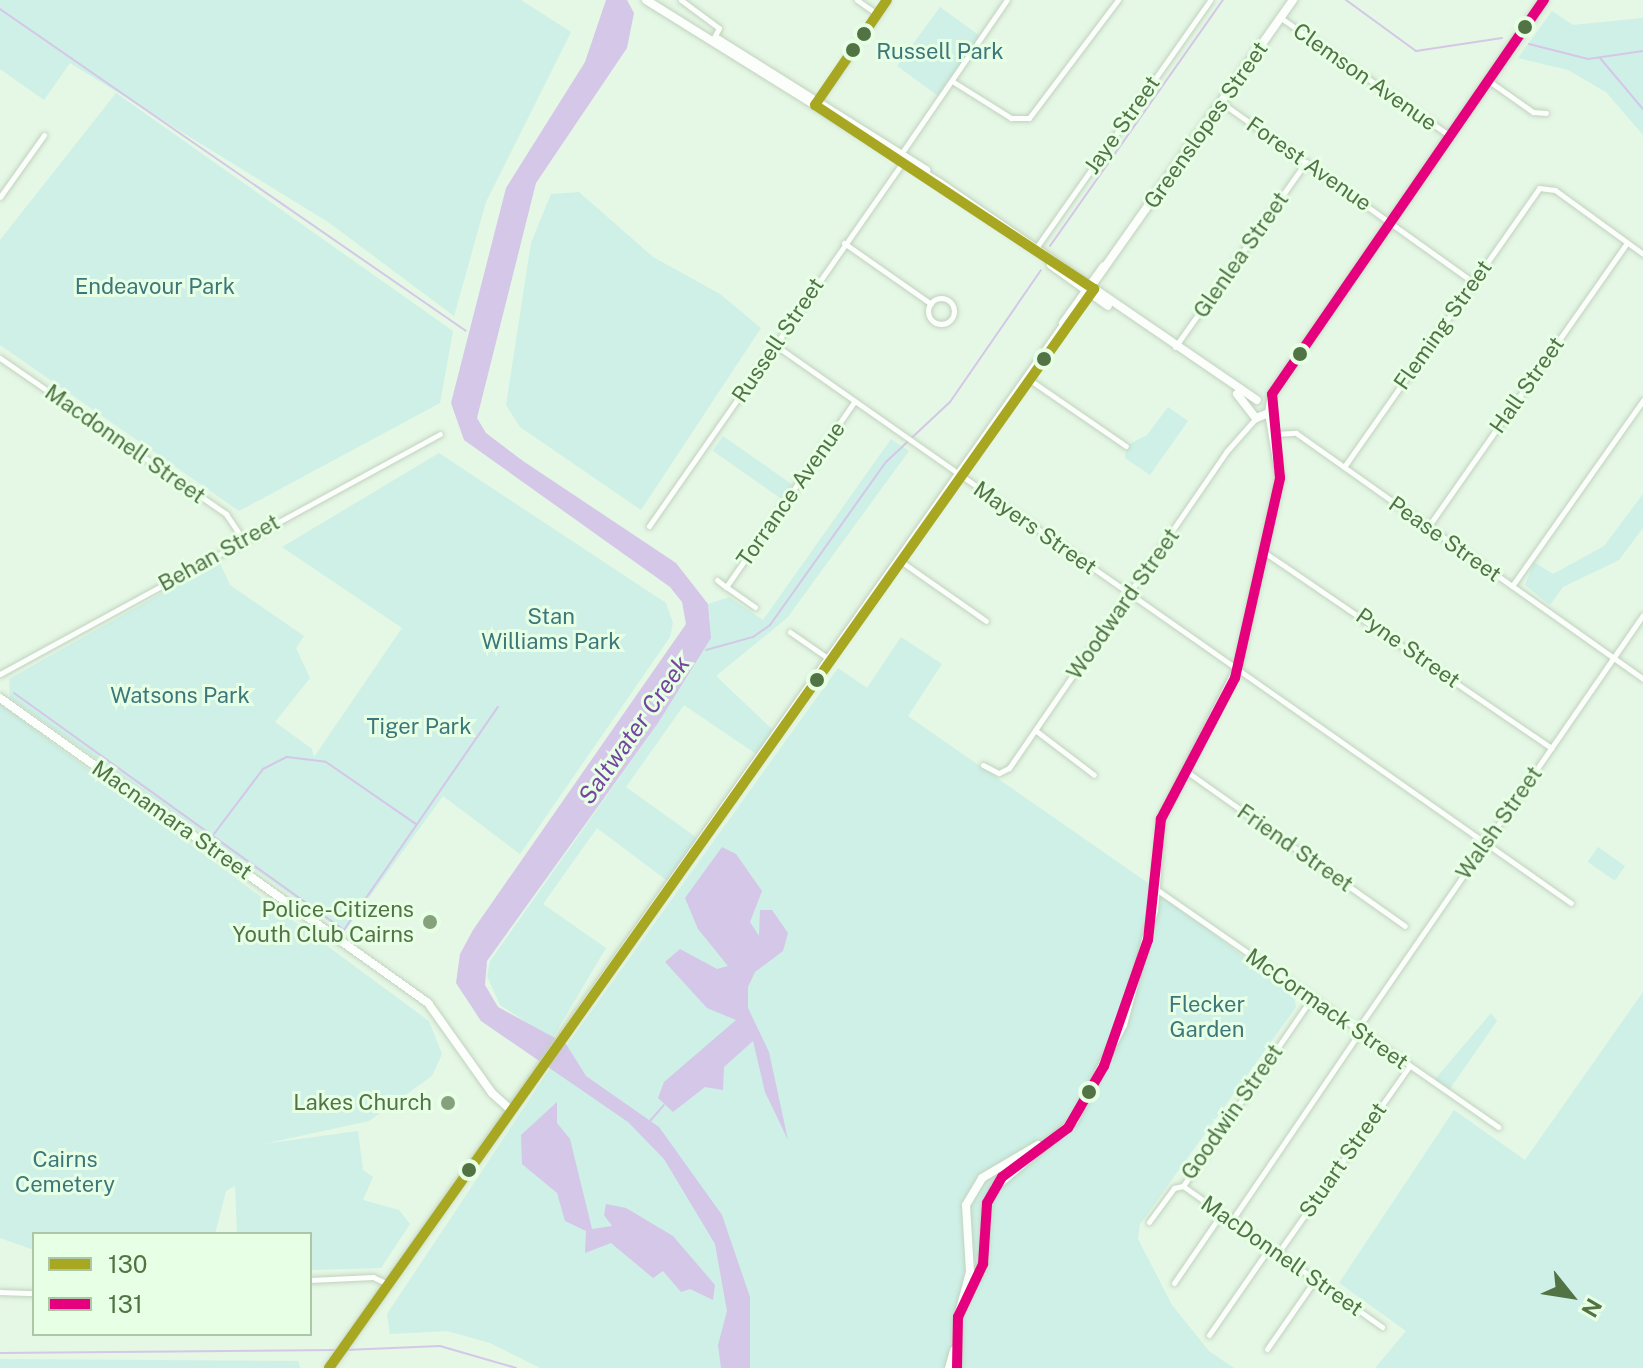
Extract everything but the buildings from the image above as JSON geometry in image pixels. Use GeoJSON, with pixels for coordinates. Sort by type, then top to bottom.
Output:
{"type":"FeatureCollection","features":[{"type":"Feature","properties":{"kind":"street"},"geometry":{"type":"LineString","coordinates":[[646,0],[903,156],[1090,290],[1269,410]]}},
{"type":"Feature","properties":{"kind":"street"},"geometry":{"type":"LineString","coordinates":[[681,0],[719,28],[713,39]]}},
{"type":"Feature","properties":{"kind":"street"},"geometry":{"type":"LineString","coordinates":[[857,0],[877,14]]}},
{"type":"Feature","properties":{"kind":"street"},"geometry":{"type":"LineString","coordinates":[[817,102],[887,0]]}},
{"type":"Feature","properties":{"kind":"street","name":"Russell Street"},"geometry":{"type":"LineString","coordinates":[[649,526],[1007,0]]}},
{"type":"Feature","properties":{"kind":"street"},"geometry":{"type":"LineString","coordinates":[[952,81],[1011,118],[1029,118],[1118,0]]}},
{"type":"Feature","properties":{"kind":"street","name":"Jaye Street"},"geometry":{"type":"LineString","coordinates":[[1034,250],[1210,0]]}},
{"type":"Feature","properties":{"kind":"street","name":"Greenslopes Street"},"geometry":{"type":"LineString","coordinates":[[329,1367],[1293,0]]}},
{"type":"Feature","properties":{"kind":"street"},"geometry":{"type":"LineString","coordinates":[[1250,408],[1279,381],[1544,0]]}},
{"type":"Feature","properties":{"kind":"street","name":"Clemson Avenue"},"geometry":{"type":"LineString","coordinates":[[1281,18],[1450,136]]}},
{"type":"Feature","properties":{"kind":"street"},"geometry":{"type":"LineString","coordinates":[[1489,81],[1533,112],[1546,113]]}},
{"type":"Feature","properties":{"kind":"street","name":"Forest Avenue"},"geometry":{"type":"LineString","coordinates":[[1222,103],[1473,282]]}},
{"type":"Feature","properties":{"kind":"street"},"geometry":{"type":"LineString","coordinates":[[0,197],[44,135]]}},
{"type":"Feature","properties":{"kind":"street","name":"Glenlea Street"},"geometry":{"type":"LineString","coordinates":[[1175,348],[1306,162]]}},
{"type":"Feature","properties":{"kind":"street","name":"Fleming Street"},"geometry":{"type":"LineString","coordinates":[[1344,467],[1473,282],[1544,187],[1627,243]]}},
{"type":"Feature","properties":{"kind":"street"},"geometry":{"type":"LineString","coordinates":[[844,243],[931,304],[935,322],[951,319],[949,301],[931,304]]}},
{"type":"Feature","properties":{"kind":"street"},"geometry":{"type":"LineString","coordinates":[[1627,243],[1643,254]]}},
{"type":"Feature","properties":{"kind":"street","name":"Hall Street"},"geometry":{"type":"LineString","coordinates":[[1428,527],[1627,243]]}},
{"type":"Feature","properties":{"kind":"street","name":"Mayers Street"},"geometry":{"type":"LineString","coordinates":[[775,345],[1571,903]]}},
{"type":"Feature","properties":{"kind":"street","name":"Macdonnell Street"},"geometry":{"type":"LineString","coordinates":[[0,358],[226,514],[243,539]]}},
{"type":"Feature","properties":{"kind":"street"},"geometry":{"type":"LineString","coordinates":[[1027,378],[1126,446]]}},
{"type":"Feature","properties":{"kind":"street"},"geometry":{"type":"LineString","coordinates":[[960,1310],[983,1264],[987,1203],[1014,1167],[1057,1137],[1083,1109],[1123,1025],[1156,889],[1158,828],[1237,670],[1280,478],[1269,410],[1279,381]]}},
{"type":"Feature","properties":{"kind":"street"},"geometry":{"type":"LineString","coordinates":[[1232,388],[1257,419],[1274,434]]}},
{"type":"Feature","properties":{"kind":"street"},"geometry":{"type":"LineString","coordinates":[[1512,586],[1643,400]]}},
{"type":"Feature","properties":{"kind":"street","name":"Torrance Avenue"},"geometry":{"type":"LineString","coordinates":[[726,587],[855,401]]}},
{"type":"Feature","properties":{"kind":"street"},"geometry":{"type":"LineString","coordinates":[[1257,419],[1269,410]]}},
{"type":"Feature","properties":{"kind":"street","name":"Woodward Street"},"geometry":{"type":"LineString","coordinates":[[983,765],[1004,772],[1257,419]]}},
{"type":"Feature","properties":{"kind":"street","name":"Pease Street"},"geometry":{"type":"LineString","coordinates":[[1274,434],[1296,433],[1643,679]]}},
{"type":"Feature","properties":{"kind":"street","name":"Behan Street"},"geometry":{"type":"LineString","coordinates":[[0,674],[440,434]]}},
{"type":"Feature","properties":{"kind":"street","name":"Pyne Street"},"geometry":{"type":"LineString","coordinates":[[1264,552],[1551,748]]}},
{"type":"Feature","properties":{"kind":"street"},"geometry":{"type":"LineString","coordinates":[[898,560],[986,621]]}},
{"type":"Feature","properties":{"kind":"street","name":"Torrance Avenue"},"geometry":{"type":"LineString","coordinates":[[717,580],[755,607]]}},
{"type":"Feature","properties":{"kind":"street","name":"Walsh Street"},"geometry":{"type":"LineString","coordinates":[[1232,1220],[1486,841],[1643,615]]}},
{"type":"Feature","properties":{"kind":"street"},"geometry":{"type":"LineString","coordinates":[[790,632],[829,659]]}},
{"type":"Feature","properties":{"kind":"street","name":"Macnamara Street"},"geometry":{"type":"LineString","coordinates":[[0,698],[428,1003],[492,1093],[511,1110]]}},
{"type":"Feature","properties":{"kind":"street"},"geometry":{"type":"LineString","coordinates":[[1035,730],[1094,775]]}},
{"type":"Feature","properties":{"kind":"street","name":"Friend Street"},"geometry":{"type":"LineString","coordinates":[[1185,771],[1405,926]]}},
{"type":"Feature","properties":{"kind":"street","name":"McCormack Street"},"geometry":{"type":"LineString","coordinates":[[1156,889],[1408,1068],[1499,1127]]}},
{"type":"Feature","properties":{"kind":"street","name":"Goodwin Street"},"geometry":{"type":"LineString","coordinates":[[1149,1222],[1174,1188],[1183,1186],[1311,999]]}},
{"type":"Feature","properties":{"kind":"street","name":"Stuart Street"},"geometry":{"type":"LineString","coordinates":[[1278,1253],[1408,1068]]}},
{"type":"Feature","properties":{"kind":"street"},"geometry":{"type":"LineString","coordinates":[[957,1368],[960,1310],[970,1272],[966,1205],[982,1178],[1007,1159],[1057,1137]]}},
{"type":"Feature","properties":{"kind":"street"},"geometry":{"type":"LineString","coordinates":[[1007,1159],[1014,1167]]}},
{"type":"Feature","properties":{"kind":"street","name":"MacDonnell Street"},"geometry":{"type":"LineString","coordinates":[[1183,1186],[1382,1327]]}},
{"type":"Feature","properties":{"kind":"street"},"geometry":{"type":"LineString","coordinates":[[1174,1283],[1222,1213]]}},
{"type":"Feature","properties":{"kind":"street"},"geometry":{"type":"LineString","coordinates":[[1209,1335],[1270,1247]]}},
{"type":"Feature","properties":{"kind":"street"},"geometry":{"type":"LineString","coordinates":[[312,1280],[373,1277],[388,1284]]}},
{"type":"Feature","properties":{"kind":"street"},"geometry":{"type":"LineString","coordinates":[[1267,1349],[1315,1280]]}},
{"type":"Feature","properties":{"kind":"street"},"geometry":{"type":"LineString","coordinates":[[0,1292],[32,1293]]}},
{"type":"Feature","properties":{"kind":"street"},"geometry":{"type":"LineString","coordinates":[[949,1368],[957,1339]]}},
{"type":"Feature","properties":{"kind":"green space"},"geometry":{"type":"Polygon","coordinates":[[[0,0],[521,0],[571,32],[486,202],[454,316],[328,222],[70,63],[44,100],[0,69],[0,0]]]}},
{"type":"Feature","properties":{"kind":"green space","name":"Russell Park"},"geometry":{"type":"Polygon","coordinates":[[[940,7],[982,38],[939,97],[897,66],[940,7]]]}},
{"type":"Feature","properties":{"kind":"green space"},"geometry":{"type":"Polygon","coordinates":[[[1552,11],[1573,25],[1643,18],[1643,135],[1606,92],[1568,70],[1518,58],[1552,11]]]}},
{"type":"Feature","properties":{"kind":"green space","name":"Endeavour Park"},"geometry":{"type":"Polygon","coordinates":[[[116,93],[453,331],[440,403],[239,511],[0,345],[0,240],[116,93]]]}},
{"type":"Feature","properties":{"kind":"green space"},"geometry":{"type":"Polygon","coordinates":[[[579,192],[653,257],[720,294],[761,328],[641,510],[520,427],[506,405],[531,243],[551,194],[579,192]]]}},
{"type":"Feature","properties":{"kind":"green space"},"geometry":{"type":"Polygon","coordinates":[[[1168,407],[1188,421],[1150,475],[1125,458],[1126,446],[1147,435],[1168,407]]]}},
{"type":"Feature","properties":{"kind":"green space"},"geometry":{"type":"Polygon","coordinates":[[[723,436],[792,484],[781,499],[713,451],[723,436]]]}},
{"type":"Feature","properties":{"kind":"green space"},"geometry":{"type":"Polygon","coordinates":[[[891,439],[909,451],[787,618],[716,676],[776,733],[759,756],[684,705],[626,787],[700,840],[670,883],[597,828],[543,904],[606,948],[552,1039],[500,1005],[487,976],[490,961],[658,723],[710,621],[708,604],[729,597],[763,620],[891,439]]]}},
{"type":"Feature","properties":{"kind":"green space"},"geometry":{"type":"Polygon","coordinates":[[[439,453],[666,603],[673,623],[670,637],[520,854],[443,796],[344,932],[10,698],[9,679],[219,561],[230,585],[304,636],[296,648],[310,678],[275,722],[312,749],[314,757],[402,628],[282,547],[439,453]]]}},
{"type":"Feature","properties":{"kind":"green space"},"geometry":{"type":"Polygon","coordinates":[[[1643,494],[1643,528],[1619,560],[1563,587],[1550,605],[1525,585],[1534,562],[1553,574],[1604,546],[1643,494]]]}},
{"type":"Feature","properties":{"kind":"green space","name":"Flecker Garden"},"geometry":{"type":"Polygon","coordinates":[[[901,637],[942,664],[908,716],[1148,883],[1294,996],[1296,1007],[1140,1224],[1138,1239],[1172,1305],[1209,1351],[1234,1368],[540,1368],[490,1343],[447,1331],[390,1334],[387,1314],[545,1076],[838,668],[867,688],[901,637]]]}},
{"type":"Feature","properties":{"kind":"green space","name":"Cairns Cemetery"},"geometry":{"type":"Polygon","coordinates":[[[0,704],[429,1021],[442,1054],[432,1076],[369,1121],[263,1144],[358,1131],[363,1170],[373,1177],[363,1200],[399,1210],[410,1224],[381,1268],[312,1270],[312,1232],[237,1232],[235,1186],[226,1191],[216,1232],[32,1232],[32,1249],[0,1238],[0,704]]]}},
{"type":"Feature","properties":{"kind":"green space"},"geometry":{"type":"Polygon","coordinates":[[[1598,847],[1625,866],[1615,881],[1588,862],[1598,847]]]}},
{"type":"Feature","properties":{"kind":"green space"},"geometry":{"type":"Polygon","coordinates":[[[1643,992],[1643,1368],[1375,1368],[1406,1331],[1339,1283],[1454,1110],[1525,1160],[1643,992]]]}},
{"type":"Feature","properties":{"kind":"green space"},"geometry":{"type":"Polygon","coordinates":[[[1491,1013],[1497,1021],[1447,1093],[1432,1083],[1491,1013]]]}},
{"type":"Feature","properties":{"kind":"green space"},"geometry":{"type":"Polygon","coordinates":[[[0,1359],[298,1361],[300,1368],[0,1368],[0,1359]]]}},
{"type":"Feature","properties":{"kind":"water","name":"Saltwater Creek"},"geometry":{"type":"Polygon","coordinates":[[[606,0],[627,0],[634,13],[627,48],[536,183],[477,418],[486,433],[523,461],[676,563],[708,604],[711,638],[658,723],[487,961],[485,985],[498,1007],[566,1044],[586,1076],[659,1127],[722,1215],[750,1297],[750,1368],[721,1368],[718,1345],[727,1311],[715,1244],[664,1159],[628,1122],[481,1021],[456,983],[460,954],[473,930],[686,624],[682,602],[670,587],[464,440],[451,403],[506,188],[585,62],[606,0]]]}},
{"type":"Feature","properties":{"kind":"water"},"geometry":{"type":"Polygon","coordinates":[[[722,847],[736,854],[762,891],[750,922],[759,936],[760,910],[772,910],[788,933],[783,951],[755,972],[748,987],[748,1008],[769,1052],[788,1140],[765,1092],[753,1041],[724,1067],[723,1090],[705,1087],[673,1112],[658,1098],[664,1082],[736,1020],[707,1008],[665,962],[680,949],[717,969],[728,966],[698,929],[685,898],[722,847]]]}},
{"type":"Feature","properties":{"kind":"water"},"geometry":{"type":"Polygon","coordinates":[[[557,1102],[557,1123],[570,1139],[592,1229],[612,1226],[604,1215],[606,1204],[626,1208],[673,1236],[715,1285],[713,1300],[690,1289],[681,1292],[663,1271],[653,1278],[611,1243],[585,1253],[586,1231],[565,1221],[557,1193],[522,1164],[521,1135],[557,1102]]]}},
{"type":"Feature","properties":{"kind":"waterway"},"geometry":{"type":"LineString","coordinates":[[1050,246],[1223,0]]}},
{"type":"Feature","properties":{"kind":"waterway"},"geometry":{"type":"LineString","coordinates":[[1346,0],[1416,51],[1502,38]]}},
{"type":"Feature","properties":{"kind":"waterway"},"geometry":{"type":"LineString","coordinates":[[0,9],[466,331]]}},
{"type":"Feature","properties":{"kind":"waterway"},"geometry":{"type":"LineString","coordinates":[[1529,44],[1588,59],[1643,51]]}},
{"type":"Feature","properties":{"kind":"waterway"},"geometry":{"type":"LineString","coordinates":[[1600,58],[1643,109]]}},
{"type":"Feature","properties":{"kind":"waterway"},"geometry":{"type":"LineString","coordinates":[[706,650],[753,637],[770,625],[886,462],[950,402],[1041,270]]}},
{"type":"Feature","properties":{"kind":"waterway"},"geometry":{"type":"LineString","coordinates":[[14,693],[344,930],[498,707]]}},
{"type":"Feature","properties":{"kind":"waterway"},"geometry":{"type":"LineString","coordinates":[[214,834],[263,769],[287,757],[326,762],[416,824]]}},
{"type":"Feature","properties":{"kind":"waterway"},"geometry":{"type":"LineString","coordinates":[[650,1121],[664,1105]]}},
{"type":"Feature","properties":{"kind":"waterway"},"geometry":{"type":"LineString","coordinates":[[345,1350],[440,1346],[516,1368]]}},
{"type":"Feature","properties":{"kind":"waterway"},"geometry":{"type":"LineString","coordinates":[[0,1353],[339,1350]]}},
{"type":"Feature","properties":{"kind":"transit line","name":"130"},"geometry":{"type":"LineString","coordinates":[[329,1368],[1094,289],[815,105],[887,0]]}},
{"type":"Feature","properties":{"kind":"transit line","name":"131"},"geometry":{"type":"LineString","coordinates":[[957,1368],[958,1317],[983,1264],[987,1203],[1002,1177],[1068,1128],[1104,1066],[1148,940],[1161,819],[1235,678],[1280,478],[1272,394],[1544,0]]}},
{"type":"Feature","properties":{"kind":"place","name":"Police-Citizens Youth Club Cairns"},"geometry":{"type":"Point","coordinates":[430,922]}},
{"type":"Feature","properties":{"kind":"place","name":"Lakes Church"},"geometry":{"type":"Point","coordinates":[448,1103]}},
{"type":"Feature","properties":{"kind":"park label","name":"Stan Williams Park"},"geometry":{"type":"Point","coordinates":[551,628]}},
{"type":"Feature","properties":{"kind":"park label","name":"Watsons Park"},"geometry":{"type":"Point","coordinates":[180,696]}},
{"type":"Feature","properties":{"kind":"park label","name":"Tiger Park"},"geometry":{"type":"Point","coordinates":[419,727]}}]}
